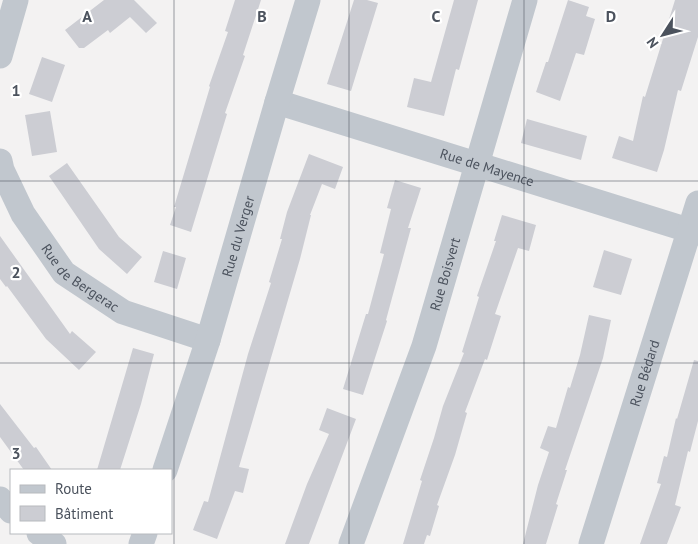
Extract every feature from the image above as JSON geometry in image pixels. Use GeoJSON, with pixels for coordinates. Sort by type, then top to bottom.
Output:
{"type":"FeatureCollection","features":[{"type":"Feature","properties":{"kind":"street"},"geometry":{"type":"LineString","coordinates":[[0,56],[16,0]]}},
{"type":"Feature","properties":{"kind":"street","name":"Rue du Verger"},"geometry":{"type":"LineString","coordinates":[[165,469],[208,340],[276,102],[308,0]]}},
{"type":"Feature","properties":{"kind":"street","name":"Rue Boisvert"},"geometry":{"type":"LineString","coordinates":[[351,544],[424,346],[525,0]]}},
{"type":"Feature","properties":{"kind":"street","name":"Rue de Mayence"},"geometry":{"type":"LineString","coordinates":[[276,102],[694,232]]}},
{"type":"Feature","properties":{"kind":"street","name":"Rue de Bergerac"},"geometry":{"type":"LineString","coordinates":[[0,161],[2,170],[23,214],[64,273],[123,312],[208,340]]}},
{"type":"Feature","properties":{"kind":"street","name":"Rue Bédard"},"geometry":{"type":"LineString","coordinates":[[591,544],[694,232],[698,203]]}},
{"type":"Feature","properties":{"kind":"street"},"geometry":{"type":"LineString","coordinates":[[0,499],[10,511]]}},
{"type":"Feature","properties":{"kind":"street"},"geometry":{"type":"LineString","coordinates":[[40,534],[54,544]]}},
{"type":"Feature","properties":{"kind":"building"},"geometry":{"type":"Polygon","coordinates":[[[104,0],[134,0],[157,23],[146,33],[130,17],[110,33],[108,30],[84,48],[79,48],[65,30],[104,0]]]}},
{"type":"Feature","properties":{"kind":"building"},"geometry":{"type":"Polygon","coordinates":[[[235,0],[261,0],[243,55],[245,56],[225,113],[227,114],[191,232],[170,225],[209,86],[228,32],[225,31],[235,0]]]}},
{"type":"Feature","properties":{"kind":"building"},"geometry":{"type":"Polygon","coordinates":[[[354,0],[367,0],[378,3],[351,91],[327,84],[354,0]]]}},
{"type":"Feature","properties":{"kind":"building"},"geometry":{"type":"Polygon","coordinates":[[[454,0],[478,0],[459,70],[456,69],[444,116],[407,107],[414,78],[431,82],[454,0]]]}},
{"type":"Feature","properties":{"kind":"building"},"geometry":{"type":"Polygon","coordinates":[[[568,0],[589,7],[586,16],[595,19],[584,55],[576,53],[560,101],[536,92],[568,0]]]}},
{"type":"Feature","properties":{"kind":"building"},"geometry":{"type":"Polygon","coordinates":[[[675,0],[698,0],[698,37],[681,91],[678,90],[657,172],[612,158],[619,136],[633,141],[643,96],[645,97],[675,0]]]}},
{"type":"Feature","properties":{"kind":"building"},"geometry":{"type":"Polygon","coordinates":[[[42,57],[65,65],[52,102],[29,94],[42,57]]]}},
{"type":"Feature","properties":{"kind":"building"},"geometry":{"type":"Polygon","coordinates":[[[50,111],[57,152],[32,156],[25,115],[50,111]]]}},
{"type":"Feature","properties":{"kind":"building"},"geometry":{"type":"Polygon","coordinates":[[[527,119],[587,136],[581,160],[521,143],[527,119]]]}},
{"type":"Feature","properties":{"kind":"building"},"geometry":{"type":"Polygon","coordinates":[[[309,154],[343,167],[335,189],[322,184],[310,215],[300,259],[239,467],[249,469],[243,493],[235,491],[217,539],[193,530],[204,501],[208,502],[248,354],[271,283],[269,282],[282,239],[280,239],[287,212],[309,154]]]}},
{"type":"Feature","properties":{"kind":"building"},"geometry":{"type":"Polygon","coordinates":[[[67,163],[119,237],[142,257],[127,274],[99,249],[49,176],[67,163]]]}},
{"type":"Feature","properties":{"kind":"building"},"geometry":{"type":"Polygon","coordinates":[[[395,180],[421,188],[408,228],[411,228],[387,321],[363,395],[343,389],[366,314],[368,314],[384,254],[380,253],[391,209],[387,208],[395,180]]]}},
{"type":"Feature","properties":{"kind":"building"},"geometry":{"type":"Polygon","coordinates":[[[502,215],[536,225],[529,251],[518,248],[495,314],[501,316],[487,360],[485,359],[465,412],[467,413],[455,455],[437,505],[439,506],[430,536],[427,535],[424,544],[403,544],[443,406],[464,353],[462,352],[479,297],[477,296],[496,241],[494,241],[502,215]]]}},
{"type":"Feature","properties":{"kind":"building"},"geometry":{"type":"Polygon","coordinates":[[[0,236],[70,334],[72,331],[96,352],[79,370],[46,339],[0,279],[0,236]]]}},
{"type":"Feature","properties":{"kind":"building"},"geometry":{"type":"Polygon","coordinates":[[[604,250],[632,259],[621,295],[593,287],[604,250]]]}},
{"type":"Feature","properties":{"kind":"building"},"geometry":{"type":"Polygon","coordinates":[[[163,251],[186,258],[177,289],[154,282],[163,251]]]}},
{"type":"Feature","properties":{"kind":"building"},"geometry":{"type":"Polygon","coordinates":[[[589,315],[611,320],[603,358],[565,470],[567,470],[546,544],[523,544],[538,485],[549,452],[540,448],[548,426],[556,428],[580,355],[589,315]]]}},
{"type":"Feature","properties":{"kind":"building"},"geometry":{"type":"Polygon","coordinates":[[[133,348],[154,354],[141,404],[120,469],[97,469],[133,348]]]}},
{"type":"Feature","properties":{"kind":"building"},"geometry":{"type":"Polygon","coordinates":[[[694,360],[698,361],[698,421],[690,452],[688,451],[675,505],[681,507],[667,544],[640,544],[661,484],[657,483],[664,456],[667,457],[676,418],[694,360]]]}},
{"type":"Feature","properties":{"kind":"building"},"geometry":{"type":"Polygon","coordinates":[[[0,404],[34,448],[36,447],[51,469],[23,469],[0,437],[0,404]]]}},
{"type":"Feature","properties":{"kind":"building"},"geometry":{"type":"Polygon","coordinates":[[[327,408],[356,419],[309,544],[285,544],[307,484],[329,434],[319,430],[327,408]]]}}]}
